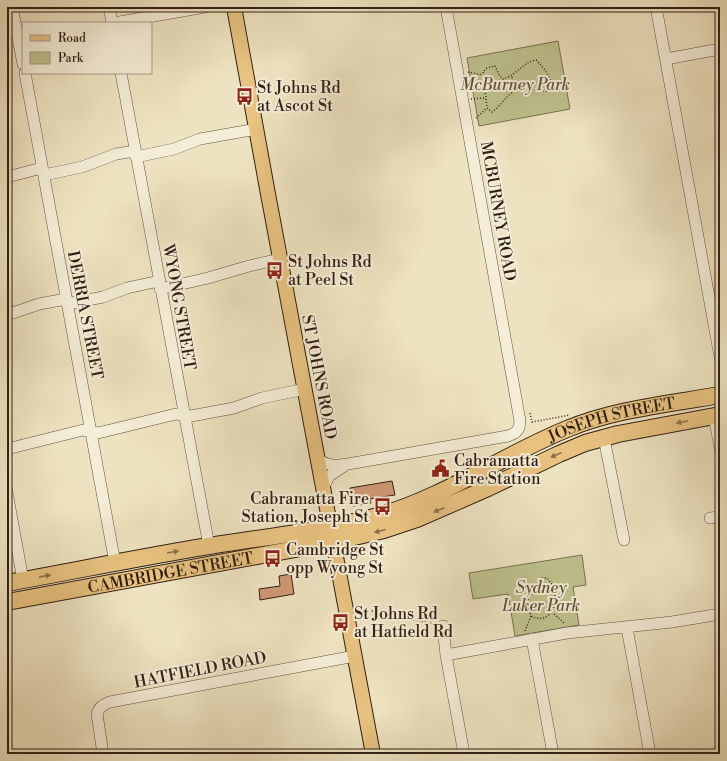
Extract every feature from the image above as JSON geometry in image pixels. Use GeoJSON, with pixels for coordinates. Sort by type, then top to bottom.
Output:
{"type":"FeatureCollection","features":[{"type":"Feature","properties":{"kind":"highway","name":"JOSEPH STREET"},"geometry":{"type":"LineString","coordinates":[[330,526],[378,516],[411,505],[438,493],[532,444],[582,423],[624,412],[720,395]]}},
{"type":"Feature","properties":{"kind":"highway","name":"JOSEPH STREET"},"geometry":{"type":"LineString","coordinates":[[333,542],[384,530],[417,519],[488,488],[559,454],[585,444],[604,438],[717,416]]}},
{"type":"Feature","properties":{"kind":"highway","name":"CAMBRIDGE STREET"},"geometry":{"type":"LineString","coordinates":[[7,583],[209,546],[330,526]]}},
{"type":"Feature","properties":{"kind":"highway","name":"CAMBRIDGE STREET"},"geometry":{"type":"LineString","coordinates":[[7,602],[333,542]]}},
{"type":"Feature","properties":{"kind":"main road","name":"ST JOHNS ROAD"},"geometry":{"type":"LineString","coordinates":[[234,7],[373,754]]}},
{"type":"Feature","properties":{"kind":"street"},"geometry":{"type":"LineString","coordinates":[[12,7],[22,57]]}},
{"type":"Feature","properties":{"kind":"street"},"geometry":{"type":"LineString","coordinates":[[109,7],[113,22]]}},
{"type":"Feature","properties":{"kind":"street"},"geometry":{"type":"LineString","coordinates":[[119,22],[205,7]]}},
{"type":"Feature","properties":{"kind":"street","name":"MCBURNEY ROAD"},"geometry":{"type":"LineString","coordinates":[[348,464],[508,436],[515,433],[519,428],[520,421],[446,7]]}},
{"type":"Feature","properties":{"kind":"street"},"geometry":{"type":"LineString","coordinates":[[656,7],[720,357]]}},
{"type":"Feature","properties":{"kind":"street"},"geometry":{"type":"LineString","coordinates":[[7,40],[20,42]]}},
{"type":"Feature","properties":{"kind":"street"},"geometry":{"type":"LineString","coordinates":[[666,59],[720,49]]}},
{"type":"Feature","properties":{"kind":"street","name":"DERRIA STREET"},"geometry":{"type":"LineString","coordinates":[[25,74],[115,563]]}},
{"type":"Feature","properties":{"kind":"street","name":"WYONG STREET"},"geometry":{"type":"LineString","coordinates":[[121,74],[209,546]]}},
{"type":"Feature","properties":{"kind":"street"},"geometry":{"type":"LineString","coordinates":[[7,177],[82,167],[116,154],[136,154],[174,149],[200,139],[257,129]]}},
{"type":"Feature","properties":{"kind":"street"},"geometry":{"type":"LineString","coordinates":[[7,315],[40,304],[103,297],[126,288],[208,278],[280,259]]}},
{"type":"Feature","properties":{"kind":"street"},"geometry":{"type":"LineString","coordinates":[[7,449],[83,430],[98,433],[176,414],[191,416],[234,408],[262,398],[305,389]]}},
{"type":"Feature","properties":{"kind":"street"},"geometry":{"type":"LineString","coordinates":[[717,416],[720,448]]}},
{"type":"Feature","properties":{"kind":"street"},"geometry":{"type":"LineString","coordinates":[[604,438],[624,540]]}},
{"type":"Feature","properties":{"kind":"street"},"geometry":{"type":"LineString","coordinates":[[318,459],[324,463],[336,466],[348,464]]}},
{"type":"Feature","properties":{"kind":"street"},"geometry":{"type":"LineString","coordinates":[[323,489],[329,476],[336,470],[348,464]]}},
{"type":"Feature","properties":{"kind":"street"},"geometry":{"type":"LineString","coordinates":[[7,492],[23,580]]}},
{"type":"Feature","properties":{"kind":"street"},"geometry":{"type":"LineString","coordinates":[[446,655],[567,633],[627,628],[720,614]]}},
{"type":"Feature","properties":{"kind":"street"},"geometry":{"type":"LineString","coordinates":[[443,626],[446,655],[464,754]]}},
{"type":"Feature","properties":{"kind":"street"},"geometry":{"type":"LineString","coordinates":[[627,628],[650,754]]}},
{"type":"Feature","properties":{"kind":"street"},"geometry":{"type":"LineString","coordinates":[[528,640],[553,754]]}},
{"type":"Feature","properties":{"kind":"street","name":"HATFIELD ROAD"},"geometry":{"type":"LineString","coordinates":[[103,754],[97,714],[102,705],[110,702],[355,656]]}},
{"type":"Feature","properties":{"kind":"path"},"geometry":{"type":"LineString","coordinates":[[536,60],[546,69],[552,84],[551,90],[546,92],[523,88],[514,91],[492,112],[487,108],[483,72],[487,68],[495,66],[504,79],[512,77],[530,61],[536,60]]}},
{"type":"Feature","properties":{"kind":"path"},"geometry":{"type":"LineString","coordinates":[[458,70],[483,75]]}},
{"type":"Feature","properties":{"kind":"path"},"geometry":{"type":"LineString","coordinates":[[512,77],[514,91]]}},
{"type":"Feature","properties":{"kind":"path"},"geometry":{"type":"LineString","coordinates":[[463,100],[486,98]]}},
{"type":"Feature","properties":{"kind":"path"},"geometry":{"type":"LineString","coordinates":[[467,123],[487,108]]}},
{"type":"Feature","properties":{"kind":"path"},"geometry":{"type":"LineString","coordinates":[[530,413],[532,422]]}},
{"type":"Feature","properties":{"kind":"path"},"geometry":{"type":"LineString","coordinates":[[528,640],[524,634],[531,616],[527,601],[540,578],[547,578],[554,587],[555,597],[552,612],[541,618],[531,616]]}},
{"type":"Feature","properties":{"kind":"path"},"geometry":{"type":"LineString","coordinates":[[360,611],[368,610],[443,626]]}},
{"type":"Feature","properties":{"kind":"path"},"geometry":{"type":"LineString","coordinates":[[552,612],[565,623],[567,633]]}},
{"type":"Feature","properties":{"kind":"green space","name":"McBurney Park"},"geometry":{"type":"Polygon","coordinates":[[[558,41],[570,109],[479,126],[467,58],[558,41]]]}},
{"type":"Feature","properties":{"kind":"green space","name":"Sydney Luker Park"},"geometry":{"type":"Polygon","coordinates":[[[582,555],[586,585],[573,587],[579,625],[515,636],[508,594],[473,599],[469,573],[582,555]]]}},
{"type":"Feature","properties":{"kind":"building"},"geometry":{"type":"Polygon","coordinates":[[[392,481],[395,495],[370,499],[371,503],[353,506],[350,488],[392,481]]]}},
{"type":"Feature","properties":{"kind":"building"},"geometry":{"type":"Polygon","coordinates":[[[291,574],[294,594],[260,600],[259,589],[280,586],[279,576],[291,574]]]}},
{"type":"Feature","properties":{"kind":"place","name":"St Johns Rd at Ascot St"},"geometry":{"type":"Point","coordinates":[244,96]}},
{"type":"Feature","properties":{"kind":"place","name":"St Johns Rd at Peel St"},"geometry":{"type":"Point","coordinates":[275,270]}},
{"type":"Feature","properties":{"kind":"place","name":"Cabramatta Fire Station"},"geometry":{"type":"Point","coordinates":[441,469]}},
{"type":"Feature","properties":{"kind":"place","name":"Cabramatta Fire Station, Joseph St"},"geometry":{"type":"Point","coordinates":[382,507]}},
{"type":"Feature","properties":{"kind":"place","name":"Cambridge St opp Wyong St"},"geometry":{"type":"Point","coordinates":[273,558]}},
{"type":"Feature","properties":{"kind":"place","name":"St Johns Rd at Hatfield Rd"},"geometry":{"type":"Point","coordinates":[341,622]}}]}
